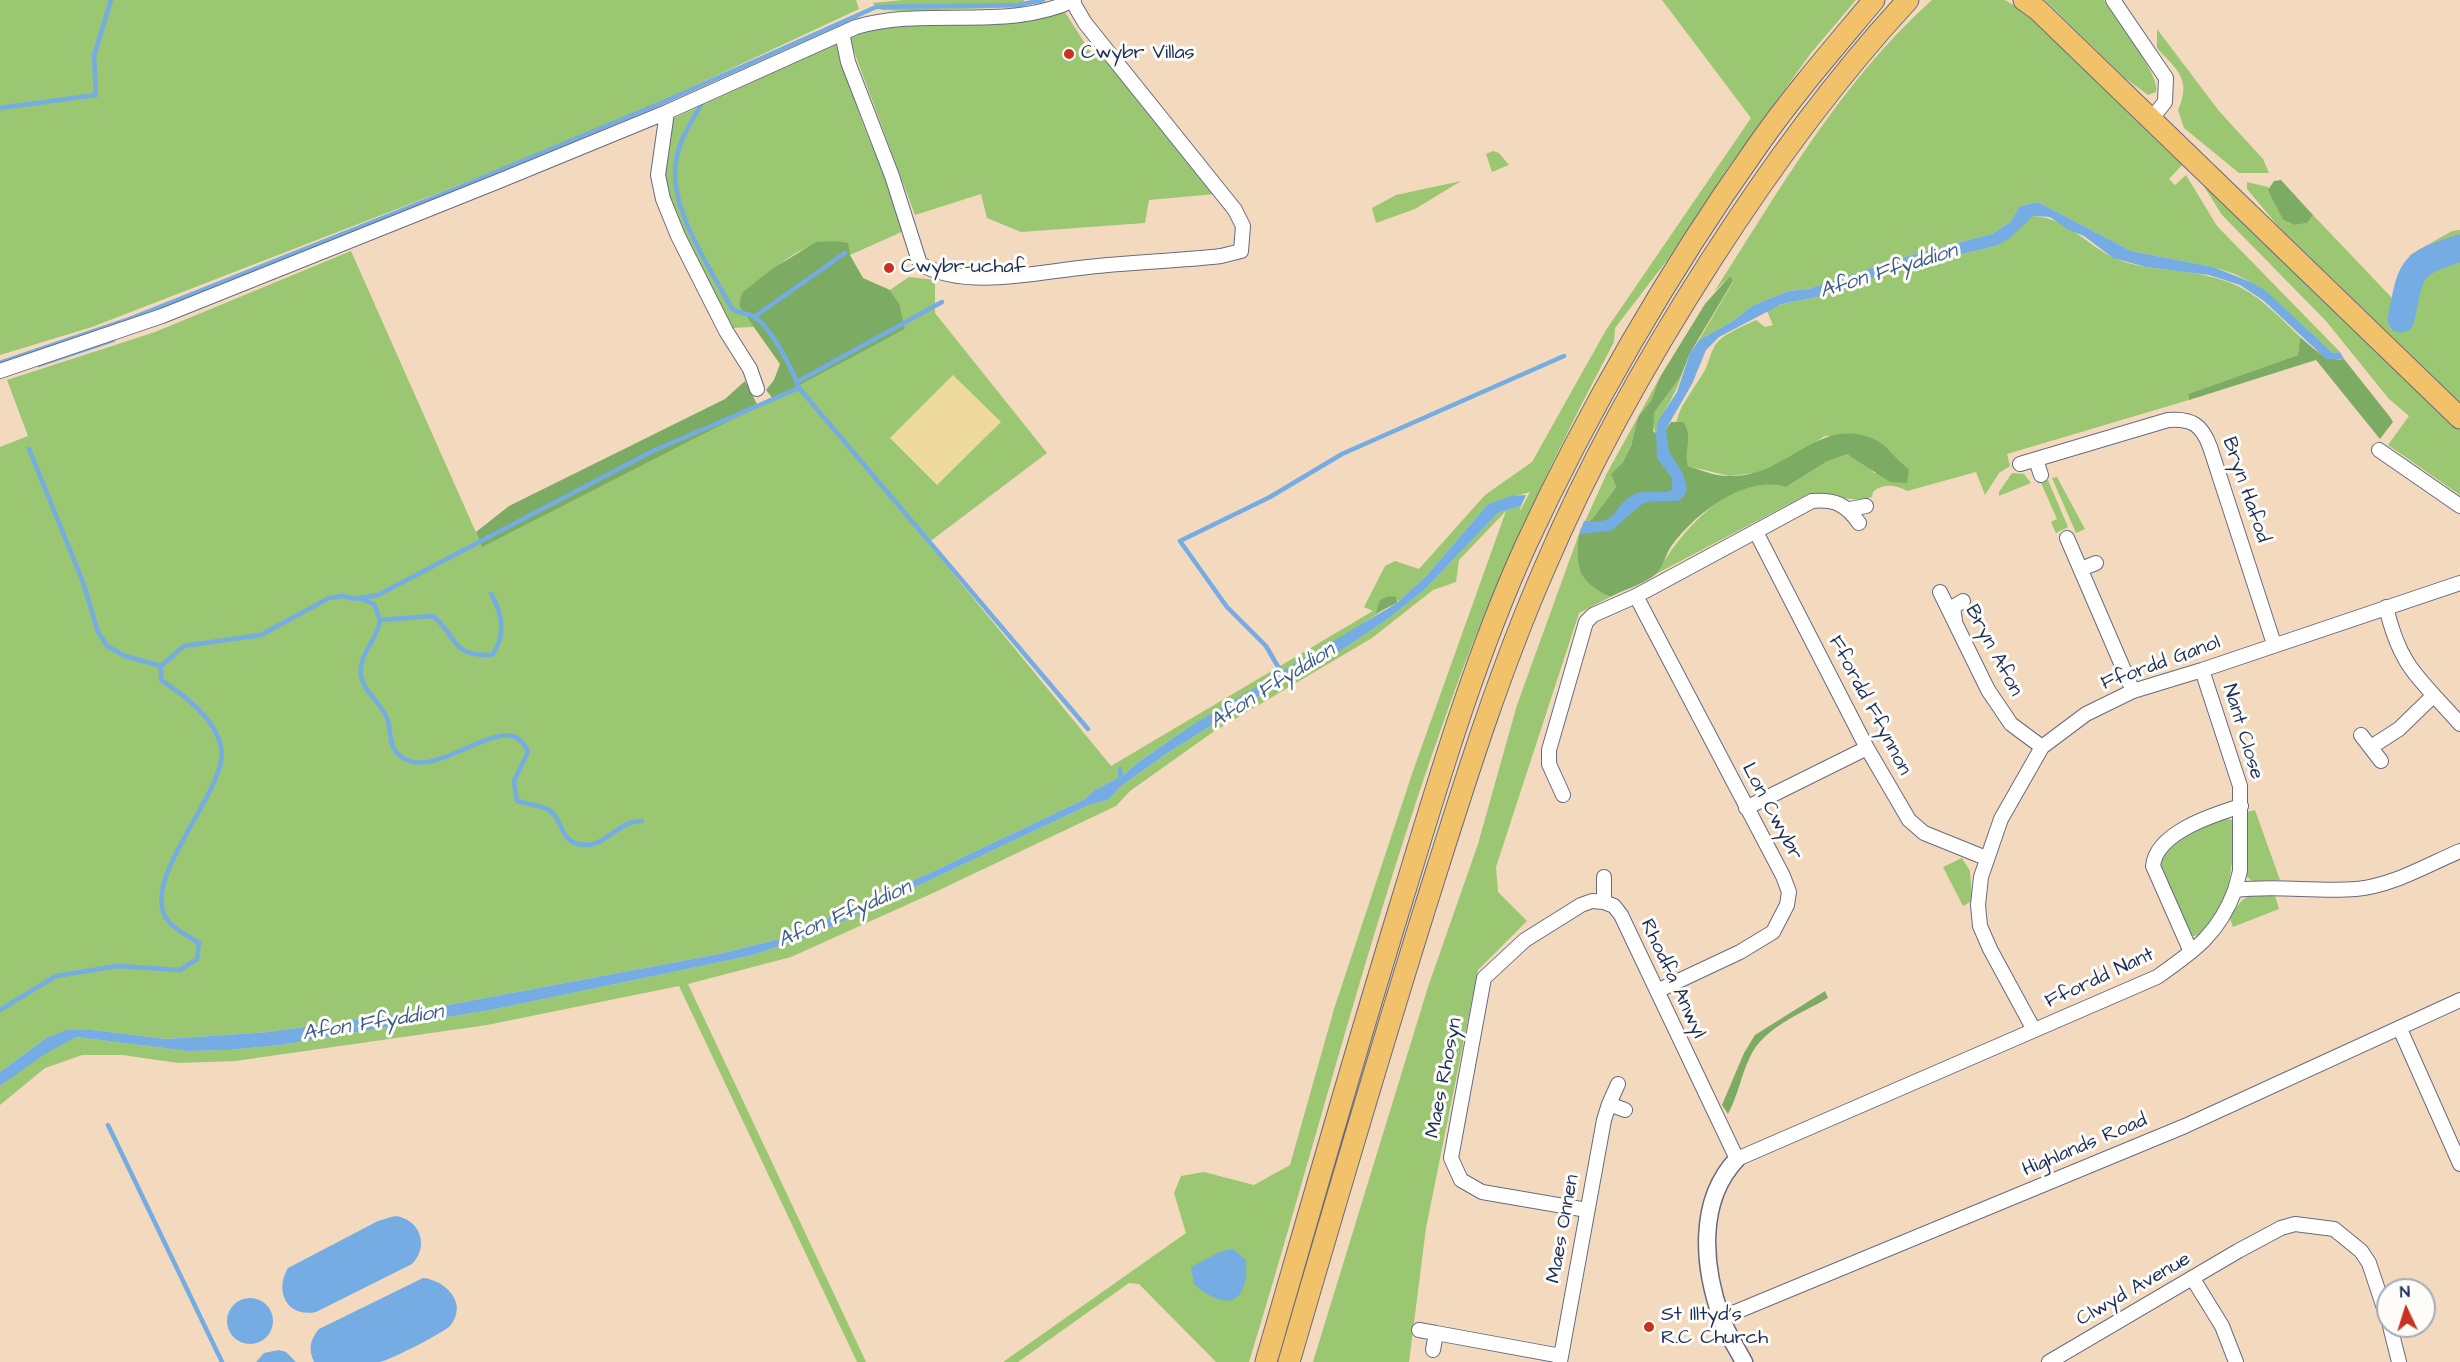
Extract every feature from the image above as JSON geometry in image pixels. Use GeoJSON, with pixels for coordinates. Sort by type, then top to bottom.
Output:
{"type":"FeatureCollection","features":[{"type":"Feature","properties":{"kind":"main road"},"geometry":{"type":"LineString","coordinates":[[1266,1362],[1354,1057],[1433,799],[1475,671],[1524,549],[1581,433],[1672,276],[1756,147],[1874,0]]}},
{"type":"Feature","properties":{"kind":"main road"},"geometry":{"type":"LineString","coordinates":[[1289,1362],[1390,1022],[1497,684],[1577,494],[1663,335],[1748,202],[1866,46],[1908,0]]}},
{"type":"Feature","properties":{"kind":"main road"},"geometry":{"type":"LineString","coordinates":[[2031,3],[2460,418]]}},
{"type":"Feature","properties":{"kind":"street"},"geometry":{"type":"LineString","coordinates":[[2113,0],[2166,78],[2165,102],[2152,118]]}},
{"type":"Feature","properties":{"kind":"street"},"geometry":{"type":"LineString","coordinates":[[0,371],[162,316],[667,112],[843,33],[874,22],[1029,14],[1073,1],[1085,23],[1235,210],[1243,226],[1241,251],[1221,256],[1089,267],[1016,276],[948,275],[920,264],[895,186],[848,62],[843,33]]}},
{"type":"Feature","properties":{"kind":"street"},"geometry":{"type":"LineString","coordinates":[[667,112],[657,175],[663,199],[678,236],[726,331],[750,369],[757,389]]}},
{"type":"Feature","properties":{"kind":"street","name":"Bryn Hafod"},"geometry":{"type":"LineString","coordinates":[[2020,464],[2168,420],[2187,418],[2197,424],[2205,433],[2210,447],[2274,644]]}},
{"type":"Feature","properties":{"kind":"street"},"geometry":{"type":"LineString","coordinates":[[2377,465],[2384,453],[2460,506]]}},
{"type":"Feature","properties":{"kind":"street"},"geometry":{"type":"LineString","coordinates":[[2036,460],[2041,475]]}},
{"type":"Feature","properties":{"kind":"street"},"geometry":{"type":"LineString","coordinates":[[1563,795],[1551,782],[1548,750],[1586,622],[1610,606],[1636,596],[1812,501],[1825,500],[1850,509],[1866,506]]}},
{"type":"Feature","properties":{"kind":"street"},"geometry":{"type":"LineString","coordinates":[[1850,509],[1858,523]]}},
{"type":"Feature","properties":{"kind":"street","name":"Ffordd Ffynnon"},"geometry":{"type":"LineString","coordinates":[[1756,532],[1867,748],[1909,820],[1924,833],[1986,858]]}},
{"type":"Feature","properties":{"kind":"street"},"geometry":{"type":"LineString","coordinates":[[2067,538],[2133,691]]}},
{"type":"Feature","properties":{"kind":"street"},"geometry":{"type":"LineString","coordinates":[[2081,569],[2096,563]]}},
{"type":"Feature","properties":{"kind":"street","name":"Ffordd Ganol"},"geometry":{"type":"LineString","coordinates":[[2034,1030],[1990,949],[1980,926],[1978,905],[1986,858],[2001,819],[2042,747],[2086,714],[2133,691],[2460,583]]}},
{"type":"Feature","properties":{"kind":"street","name":"Bryn Afon"},"geometry":{"type":"LineString","coordinates":[[1940,592],[1988,690],[2011,724],[2042,747]]}},
{"type":"Feature","properties":{"kind":"street","name":"Lon Cwybr"},"geometry":{"type":"LineString","coordinates":[[1636,596],[1783,876],[1789,892],[1781,920],[1773,932],[1740,952],[1657,991]]}},
{"type":"Feature","properties":{"kind":"street"},"geometry":{"type":"LineString","coordinates":[[1956,623],[1953,607],[1963,601]]}},
{"type":"Feature","properties":{"kind":"street"},"geometry":{"type":"LineString","coordinates":[[2386,607],[2393,637],[2402,658],[2460,724]]}},
{"type":"Feature","properties":{"kind":"street","name":"Nant Close"},"geometry":{"type":"LineString","coordinates":[[2202,670],[2236,768],[2240,786],[2240,871],[2235,890]]}},
{"type":"Feature","properties":{"kind":"street"},"geometry":{"type":"LineString","coordinates":[[2371,747],[2399,729],[2433,696]]}},
{"type":"Feature","properties":{"kind":"street"},"geometry":{"type":"LineString","coordinates":[[2361,735],[2381,761]]}},
{"type":"Feature","properties":{"kind":"street"},"geometry":{"type":"LineString","coordinates":[[1746,808],[1867,748]]}},
{"type":"Feature","properties":{"kind":"street","name":"Nant Close"},"geometry":{"type":"LineString","coordinates":[[2191,952],[2153,866],[2154,857],[2165,840],[2217,813],[2241,806]]}},
{"type":"Feature","properties":{"kind":"street"},"geometry":{"type":"LineString","coordinates":[[2235,890],[2261,886],[2358,889],[2386,883],[2460,851]]}},
{"type":"Feature","properties":{"kind":"street"},"geometry":{"type":"LineString","coordinates":[[1604,877],[1604,902]]}},
{"type":"Feature","properties":{"kind":"street","name":"Ffordd Nant"},"geometry":{"type":"LineString","coordinates":[[1737,1159],[2157,977],[2191,952],[2219,926],[2235,890]]}},
{"type":"Feature","properties":{"kind":"street","name":"Maes Rhosyn"},"geometry":{"type":"LineString","coordinates":[[1587,1210],[1482,1192],[1461,1180],[1451,1158],[1484,978],[1525,940],[1581,905],[1592,901],[1604,902]]}},
{"type":"Feature","properties":{"kind":"street","name":"Rhodfa Anwyl"},"geometry":{"type":"LineString","coordinates":[[1604,902],[1614,906],[1621,915],[1737,1159]]}},
{"type":"Feature","properties":{"kind":"street","name":"Highlands Road"},"geometry":{"type":"LineString","coordinates":[[1721,1318],[2185,1126],[2460,1000]]}},
{"type":"Feature","properties":{"kind":"street"},"geometry":{"type":"LineString","coordinates":[[2400,1029],[2460,1164]]}},
{"type":"Feature","properties":{"kind":"street","name":"Maes Onnen"},"geometry":{"type":"LineString","coordinates":[[1561,1359],[1587,1210],[1609,1104],[1618,1084]]}},
{"type":"Feature","properties":{"kind":"street"},"geometry":{"type":"LineString","coordinates":[[1609,1104],[1625,1110]]}},
{"type":"Feature","properties":{"kind":"street"},"geometry":{"type":"LineString","coordinates":[[1737,1159],[1724,1173],[1718,1186],[1706,1238],[1712,1283],[1721,1318],[1744,1362]]}},
{"type":"Feature","properties":{"kind":"street","name":"Clwyd Avenue"},"geometry":{"type":"LineString","coordinates":[[2049,1362],[2238,1251],[2281,1228],[2295,1224],[2334,1230],[2361,1251],[2369,1263],[2376,1284]]}},
{"type":"Feature","properties":{"kind":"street"},"geometry":{"type":"LineString","coordinates":[[2193,1279],[2222,1326],[2236,1362]]}},
{"type":"Feature","properties":{"kind":"street"},"geometry":{"type":"LineString","coordinates":[[1419,1330],[1561,1359]]}},
{"type":"Feature","properties":{"kind":"street"},"geometry":{"type":"LineString","coordinates":[[1433,1350],[1436,1333]]}},
{"type":"Feature","properties":{"kind":"street"},"geometry":{"type":"LineString","coordinates":[[2393,1338],[2399,1362]]}},
{"type":"Feature","properties":{"kind":"green space"},"geometry":{"type":"Polygon","coordinates":[[[0,0],[856,0],[859,9],[630,116],[459,185],[92,327],[0,355],[0,0]]]}},
{"type":"Feature","properties":{"kind":"green space"},"geometry":{"type":"Polygon","coordinates":[[[903,0],[1024,0],[1023,7],[908,11],[882,10],[872,3],[903,0]]]}},
{"type":"Feature","properties":{"kind":"green space"},"geometry":{"type":"Polygon","coordinates":[[[1662,0],[1856,0],[1811,53],[1725,172],[1668,259],[1615,328],[1614,342],[1567,433],[1502,572],[1446,715],[1392,875],[1249,1362],[1216,1362],[1139,1284],[1129,1283],[1018,1362],[1003,1362],[1186,1233],[1174,1193],[1181,1176],[1204,1172],[1254,1185],[1290,1165],[1334,1009],[1413,771],[1506,511],[1459,560],[1456,582],[1433,590],[1372,638],[1213,732],[1130,791],[1116,806],[791,957],[688,984],[866,1362],[857,1362],[679,986],[487,1025],[235,1061],[178,1063],[123,1055],[82,1055],[45,1068],[0,1105],[0,1086],[36,1059],[76,1037],[188,1051],[281,1045],[496,1009],[749,956],[802,939],[1089,805],[1108,800],[1120,787],[1169,752],[1300,672],[1318,666],[1392,616],[1424,590],[1498,513],[1521,506],[1520,511],[1530,492],[1488,504],[1427,575],[1397,603],[1398,600],[1328,647],[1189,727],[1125,774],[1095,790],[1083,800],[932,872],[787,937],[719,954],[416,1011],[269,1032],[166,1039],[92,1030],[46,1038],[0,1072],[0,447],[28,436],[7,380],[155,332],[351,251],[482,546],[905,329],[900,305],[890,290],[909,277],[935,280],[935,313],[1047,453],[928,543],[1111,766],[1373,611],[1364,607],[1385,566],[1395,561],[1419,569],[1485,495],[1532,462],[1606,330],[1751,118],[1662,0]]]}},
{"type":"Feature","properties":{"kind":"green space"},"geometry":{"type":"Polygon","coordinates":[[[1932,0],[2005,0],[2022,10],[2182,165],[2169,179],[2175,185],[2186,175],[2217,226],[2340,352],[2333,353],[2283,307],[2251,282],[2235,274],[2213,267],[2131,251],[2038,202],[2020,206],[2010,222],[1992,234],[1911,255],[1808,289],[1788,291],[1752,306],[1733,321],[1699,340],[1733,282],[1730,276],[1714,292],[1813,138],[1869,66],[1932,0]]]}},
{"type":"Feature","properties":{"kind":"green space"},"geometry":{"type":"Polygon","coordinates":[[[2045,0],[2104,0],[2145,61],[2156,85],[2156,92],[2148,95],[2125,78],[2045,0]]]}},
{"type":"Feature","properties":{"kind":"green space"},"geometry":{"type":"Polygon","coordinates":[[[1063,9],[1093,56],[1103,55],[1215,194],[1149,200],[1145,223],[1021,232],[987,218],[981,194],[915,215],[849,38],[874,29],[1063,9]]]}},
{"type":"Feature","properties":{"kind":"green space"},"geometry":{"type":"Polygon","coordinates":[[[2157,29],[2219,111],[2263,159],[2269,173],[2239,173],[2184,128],[2178,110],[2182,99],[2183,83],[2176,69],[2157,48],[2157,29]]]}},
{"type":"Feature","properties":{"kind":"green space"},"geometry":{"type":"Polygon","coordinates":[[[836,44],[862,122],[906,230],[850,255],[835,241],[820,243],[793,255],[770,273],[739,306],[754,327],[731,328],[680,233],[663,186],[670,120],[836,44]]]}},
{"type":"Feature","properties":{"kind":"green space"},"geometry":{"type":"Polygon","coordinates":[[[1493,151],[1499,153],[1509,165],[1492,172],[1486,154],[1493,151]]]}},
{"type":"Feature","properties":{"kind":"green space"},"geometry":{"type":"Polygon","coordinates":[[[2195,172],[2460,429],[2460,495],[2388,445],[2409,416],[2389,399],[2326,321],[2222,215],[2195,172]]]}},
{"type":"Feature","properties":{"kind":"green space"},"geometry":{"type":"Polygon","coordinates":[[[2281,180],[2313,215],[2307,223],[2295,225],[2283,220],[2268,190],[2274,181],[2281,180]]]}},
{"type":"Feature","properties":{"kind":"green space"},"geometry":{"type":"Polygon","coordinates":[[[1461,181],[1415,209],[1376,223],[1372,208],[1396,195],[1461,181]]]}},
{"type":"Feature","properties":{"kind":"green space"},"geometry":{"type":"Polygon","coordinates":[[[2247,182],[2268,187],[2283,220],[2295,225],[2307,223],[2313,215],[2392,298],[2399,276],[2410,255],[2452,231],[2460,230],[2460,245],[2455,242],[2435,250],[2411,268],[2395,309],[2405,322],[2413,283],[2423,267],[2432,261],[2460,251],[2460,402],[2278,226],[2247,189],[2247,182]]]}},
{"type":"Feature","properties":{"kind":"green space"},"geometry":{"type":"Polygon","coordinates":[[[2033,216],[2065,226],[2102,251],[2120,260],[2136,265],[2200,274],[2233,284],[2247,291],[2272,310],[2300,337],[2298,355],[2188,394],[2189,400],[2007,454],[2010,466],[1999,473],[1985,495],[1976,472],[1907,491],[1894,486],[1885,486],[1873,492],[1872,497],[1863,499],[1847,499],[1817,493],[1808,494],[1656,574],[1693,524],[1727,496],[1746,487],[1766,484],[1786,487],[1826,462],[1847,454],[1865,463],[1874,473],[1909,469],[1898,462],[1876,440],[1825,436],[1782,463],[1754,473],[1729,476],[1688,466],[1676,438],[1678,416],[1705,370],[1716,344],[1724,336],[1756,320],[1765,327],[1773,325],[1767,311],[1783,304],[1823,296],[1896,270],[1996,246],[2033,216]]]}},
{"type":"Feature","properties":{"kind":"green space"},"geometry":{"type":"Polygon","coordinates":[[[816,242],[848,243],[850,255],[863,278],[890,290],[900,305],[905,329],[773,399],[766,390],[774,380],[780,364],[739,306],[742,293],[772,269],[816,242]]]}},
{"type":"Feature","properties":{"kind":"green space"},"geometry":{"type":"Polygon","coordinates":[[[1730,276],[1733,281],[1690,353],[1681,376],[1654,413],[1653,431],[1656,433],[1666,429],[1671,422],[1683,422],[1688,433],[1688,466],[1728,476],[1749,474],[1768,468],[1818,441],[1835,435],[1853,434],[1874,439],[1883,445],[1909,469],[1907,483],[1890,482],[1847,454],[1826,462],[1786,487],[1770,484],[1738,491],[1707,510],[1682,533],[1672,545],[1656,574],[1610,597],[1595,588],[1583,576],[1578,552],[1581,528],[1593,518],[1616,487],[1611,474],[1623,462],[1631,446],[1638,417],[1651,401],[1660,377],[1705,304],[1730,276]]]}},
{"type":"Feature","properties":{"kind":"green space"},"geometry":{"type":"Polygon","coordinates":[[[2300,337],[2326,356],[2344,359],[2390,417],[2393,422],[2380,439],[2316,360],[2189,400],[2188,394],[2298,355],[2300,337]]]}},
{"type":"Feature","properties":{"kind":"green space"},"geometry":{"type":"Polygon","coordinates":[[[1681,376],[1656,433],[1651,424],[1654,413],[1681,376]]]}},
{"type":"Feature","properties":{"kind":"green space"},"geometry":{"type":"Polygon","coordinates":[[[1660,377],[1651,401],[1638,417],[1631,446],[1623,462],[1611,474],[1616,487],[1593,518],[1582,528],[1607,473],[1660,377]]]}},
{"type":"Feature","properties":{"kind":"green space"},"geometry":{"type":"Polygon","coordinates":[[[745,381],[758,406],[482,547],[476,532],[509,506],[725,399],[745,381]]]}},
{"type":"Feature","properties":{"kind":"green space"},"geometry":{"type":"Polygon","coordinates":[[[2012,473],[2024,474],[2031,483],[1999,496],[1999,492],[2012,473]]]}},
{"type":"Feature","properties":{"kind":"green space"},"geometry":{"type":"Polygon","coordinates":[[[2057,477],[2085,529],[2076,533],[2052,478],[2057,477]]]}},
{"type":"Feature","properties":{"kind":"green space"},"geometry":{"type":"Polygon","coordinates":[[[2048,480],[2068,527],[2056,533],[2051,522],[2057,519],[2041,483],[2048,480]]]}},
{"type":"Feature","properties":{"kind":"green space"},"geometry":{"type":"Polygon","coordinates":[[[1579,534],[1586,570],[1595,585],[1610,597],[1579,613],[1496,867],[1498,892],[1527,921],[1478,970],[1426,1228],[1409,1362],[1313,1362],[1428,987],[1478,844],[1517,705],[1579,534]]]}},
{"type":"Feature","properties":{"kind":"green space"},"geometry":{"type":"Polygon","coordinates":[[[1389,596],[1396,597],[1397,603],[1376,613],[1380,600],[1389,596]]]}},
{"type":"Feature","properties":{"kind":"green space"},"geometry":{"type":"Polygon","coordinates":[[[2255,810],[2280,880],[2252,881],[2245,875],[2247,812],[2255,810]]]}},
{"type":"Feature","properties":{"kind":"green space"},"geometry":{"type":"Polygon","coordinates":[[[2223,818],[2232,820],[2235,825],[2227,891],[2214,923],[2204,933],[2191,936],[2159,862],[2169,845],[2223,818]]]}},
{"type":"Feature","properties":{"kind":"green space"},"geometry":{"type":"Polygon","coordinates":[[[1962,858],[1970,871],[1972,901],[1963,906],[1943,867],[1962,858]]]}},
{"type":"Feature","properties":{"kind":"green space"},"geometry":{"type":"Polygon","coordinates":[[[2274,892],[2279,909],[2233,927],[2230,918],[2243,900],[2251,895],[2274,892]]]}},
{"type":"Feature","properties":{"kind":"green space"},"geometry":{"type":"Polygon","coordinates":[[[1825,991],[1828,998],[1784,1022],[1756,1047],[1728,1114],[1722,1105],[1744,1053],[1755,1035],[1825,991]]]}},
{"type":"Feature","properties":{"kind":"sand"},"geometry":{"type":"Polygon","coordinates":[[[953,375],[1001,422],[937,485],[890,438],[953,375]]]}},
{"type":"Feature","properties":{"kind":"water"},"geometry":{"type":"Polygon","coordinates":[[[2038,202],[2131,251],[2213,267],[2251,282],[2266,291],[2333,353],[2340,352],[2344,359],[2326,359],[2264,301],[2240,285],[2209,275],[2146,267],[2113,258],[2084,236],[2067,229],[2050,217],[2033,216],[2010,238],[1996,246],[1896,270],[1823,296],[1782,304],[1719,337],[1706,350],[1692,384],[1666,429],[1669,451],[1683,474],[1687,490],[1683,498],[1678,501],[1652,501],[1641,505],[1611,531],[1579,534],[1584,521],[1596,522],[1610,518],[1621,504],[1635,494],[1672,490],[1672,478],[1657,458],[1658,421],[1677,392],[1690,353],[1699,340],[1733,321],[1752,306],[1788,291],[1808,289],[1911,255],[1992,234],[2010,222],[2020,206],[2038,202]]]}},
{"type":"Feature","properties":{"kind":"water"},"geometry":{"type":"Polygon","coordinates":[[[1526,495],[1521,506],[1498,513],[1424,590],[1392,616],[1318,666],[1300,672],[1169,752],[1120,787],[1108,800],[1089,805],[802,939],[749,956],[496,1009],[281,1045],[188,1051],[76,1037],[45,1054],[0,1086],[0,1072],[46,1038],[67,1030],[92,1030],[166,1039],[269,1032],[416,1011],[719,954],[787,937],[932,872],[1083,800],[1095,790],[1125,774],[1189,727],[1397,603],[1427,575],[1488,504],[1511,496],[1526,495]]]}},
{"type":"Feature","properties":{"kind":"water"},"geometry":{"type":"Polygon","coordinates":[[[395,1216],[411,1222],[420,1234],[420,1249],[412,1264],[316,1312],[297,1311],[286,1301],[282,1285],[288,1268],[378,1221],[395,1216]]]}},
{"type":"Feature","properties":{"kind":"water"},"geometry":{"type":"Polygon","coordinates":[[[1233,1249],[1246,1260],[1246,1275],[1244,1287],[1239,1295],[1225,1301],[1206,1293],[1194,1284],[1191,1267],[1222,1251],[1233,1249]]]}},
{"type":"Feature","properties":{"kind":"water"},"geometry":{"type":"Polygon","coordinates":[[[423,1278],[439,1283],[452,1294],[456,1301],[457,1309],[450,1326],[416,1346],[380,1362],[314,1362],[311,1345],[319,1329],[423,1278]]]}},
{"type":"Feature","properties":{"kind":"water"},"geometry":{"type":"Polygon","coordinates":[[[250,1298],[266,1305],[273,1321],[266,1337],[250,1344],[234,1337],[227,1321],[234,1305],[250,1298]]]}},
{"type":"Feature","properties":{"kind":"water"},"geometry":{"type":"Polygon","coordinates":[[[279,1350],[286,1352],[296,1362],[256,1362],[264,1353],[279,1350]]]}},
{"type":"Feature","properties":{"kind":"waterway"},"geometry":{"type":"LineString","coordinates":[[0,108],[96,95],[94,56],[111,0]]}},
{"type":"Feature","properties":{"kind":"waterway"},"geometry":{"type":"LineString","coordinates":[[0,363],[127,320],[460,187],[659,104],[876,7],[1018,5],[1043,0]]}},
{"type":"Feature","properties":{"kind":"waterway"},"geometry":{"type":"LineString","coordinates":[[702,103],[680,146],[675,179],[684,218],[732,309],[754,317],[768,330],[799,388],[1088,729]]}},
{"type":"Feature","properties":{"kind":"waterway","name":"Afon Ffyddion"},"geometry":{"type":"LineString","coordinates":[[2401,319],[2411,278],[2416,270],[2431,259],[2460,248]]}},
{"type":"Feature","properties":{"kind":"waterway"},"geometry":{"type":"LineString","coordinates":[[754,317],[845,253]]}},
{"type":"Feature","properties":{"kind":"waterway"},"geometry":{"type":"LineString","coordinates":[[797,382],[942,302]]}},
{"type":"Feature","properties":{"kind":"waterway"},"geometry":{"type":"LineString","coordinates":[[38,365],[113,340]]}},
{"type":"Feature","properties":{"kind":"waterway"},"geometry":{"type":"LineString","coordinates":[[1284,677],[1266,646],[1227,607],[1180,541],[1270,497],[1342,454],[1564,356]]}},
{"type":"Feature","properties":{"kind":"waterway"},"geometry":{"type":"LineString","coordinates":[[0,1010],[56,976],[117,966],[180,970],[197,959],[199,943],[169,922],[161,900],[165,879],[213,785],[220,764],[221,747],[212,726],[189,700],[161,680],[161,666],[184,646],[261,635],[329,598],[344,596],[353,599],[378,595],[653,451],[799,388]]}},
{"type":"Feature","properties":{"kind":"waterway"},"geometry":{"type":"LineString","coordinates":[[29,449],[83,582],[98,632],[107,646],[125,656],[161,666]]}},
{"type":"Feature","properties":{"kind":"waterway"},"geometry":{"type":"LineString","coordinates":[[361,599],[374,604],[380,620],[433,616],[462,649],[478,655],[492,655],[499,641],[501,625],[498,609],[491,594]]}},
{"type":"Feature","properties":{"kind":"waterway"},"geometry":{"type":"LineString","coordinates":[[380,620],[379,627],[365,653],[361,667],[362,681],[387,718],[394,749],[409,761],[426,762],[446,757],[486,740],[503,736],[518,738],[528,752],[514,781],[517,801],[549,810],[572,842],[587,845],[596,843],[626,825],[642,821]]}},
{"type":"Feature","properties":{"kind":"waterway"},"geometry":{"type":"LineString","coordinates":[[1120,769],[1121,781]]}},
{"type":"Feature","properties":{"kind":"waterway"},"geometry":{"type":"LineString","coordinates":[[108,1125],[222,1362]]}},
{"type":"Feature","properties":{"kind":"place","name":"Cwybr Villas"},"geometry":{"type":"Point","coordinates":[1069,54]}},
{"type":"Feature","properties":{"kind":"place","name":"Cwybr-uchaf"},"geometry":{"type":"Point","coordinates":[889,268]}},
{"type":"Feature","properties":{"kind":"place","name":"St Illtyd's R.C Church"},"geometry":{"type":"Point","coordinates":[1649,1327]}}]}
